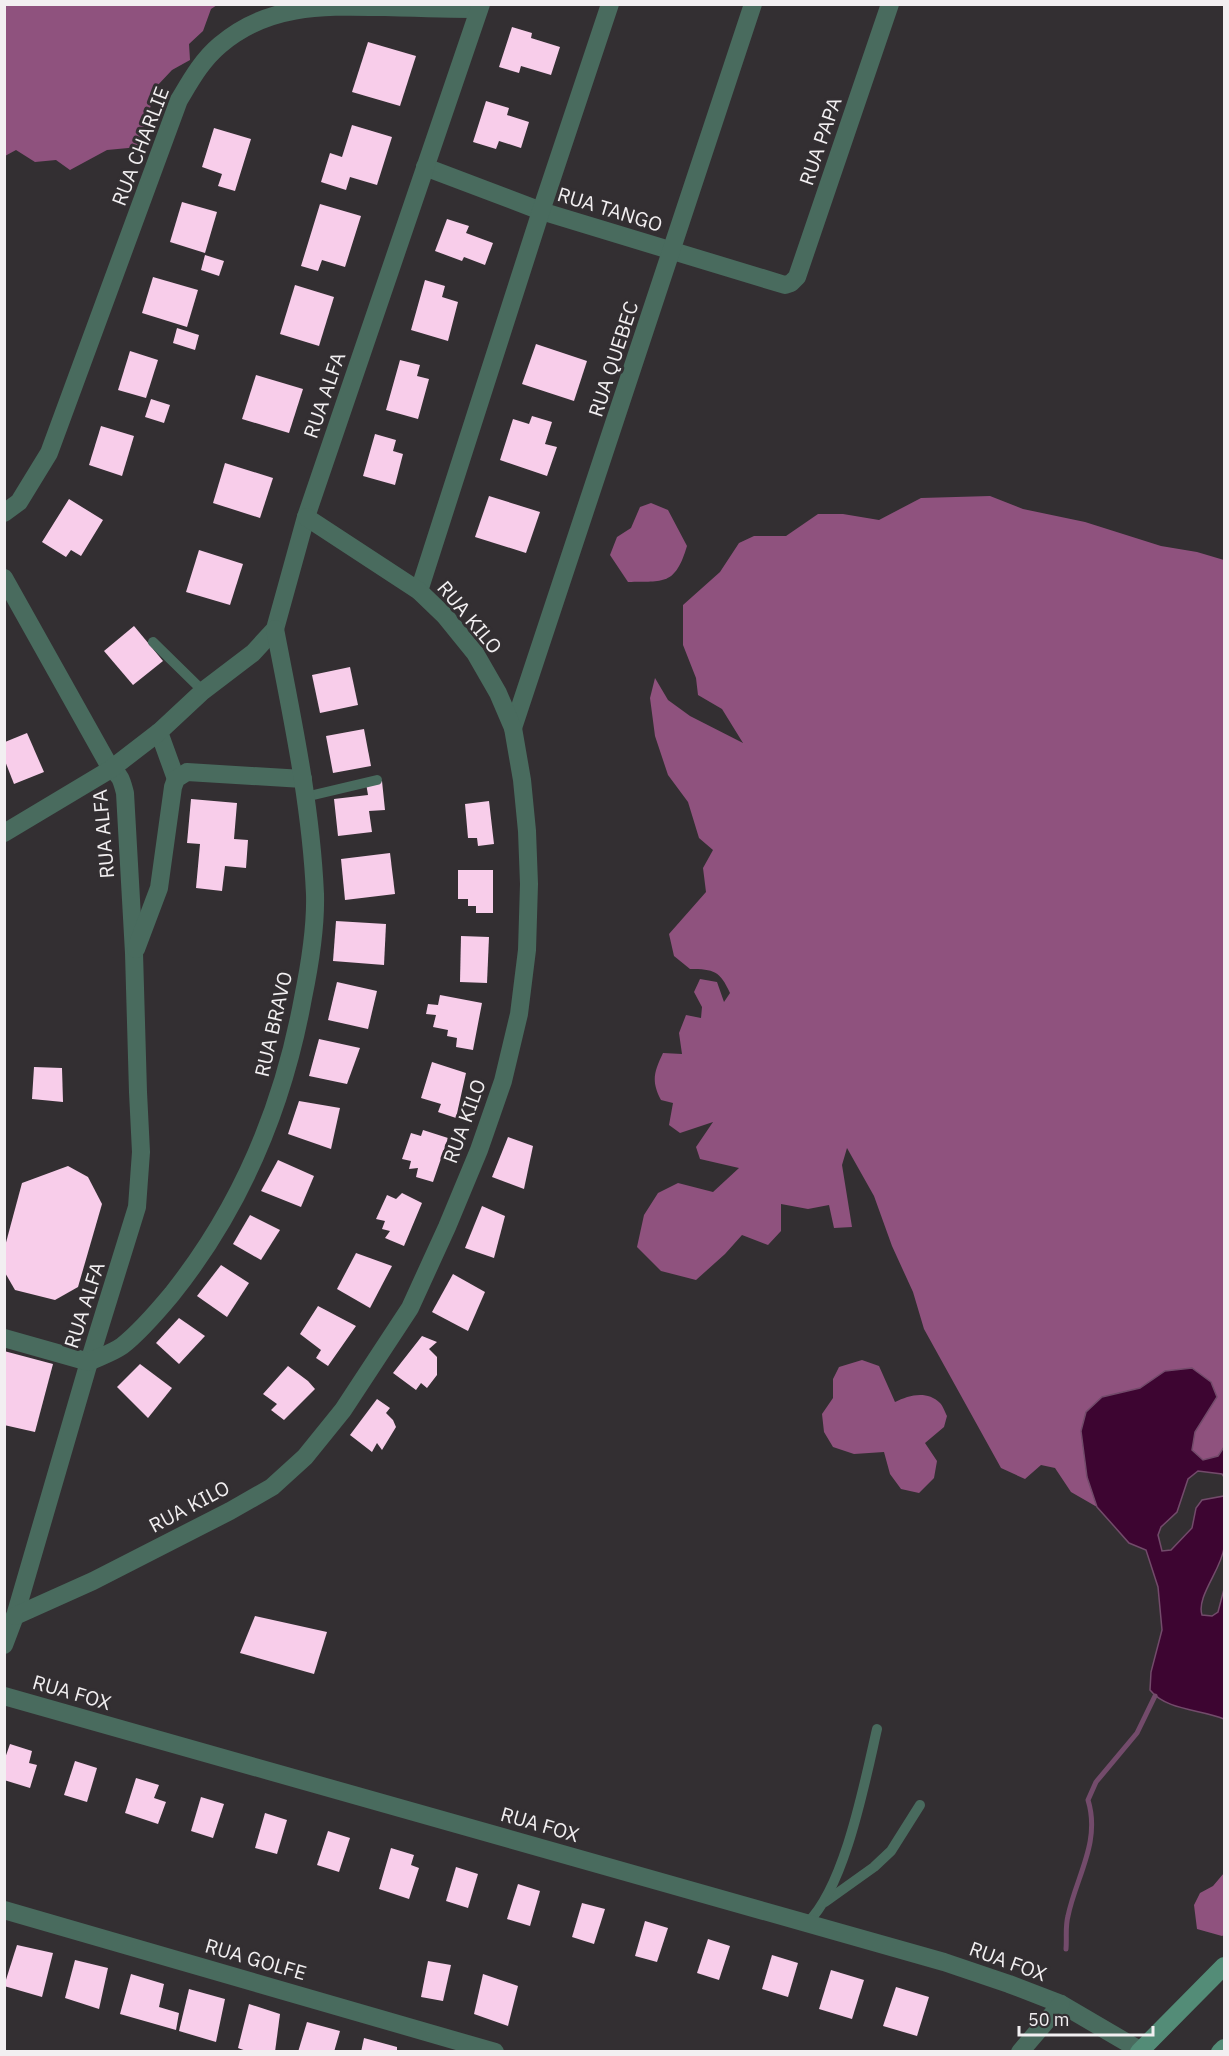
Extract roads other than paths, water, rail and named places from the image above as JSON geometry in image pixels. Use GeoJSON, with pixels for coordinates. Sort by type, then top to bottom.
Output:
{"type":"FeatureCollection","features":[{"type":"Feature","properties":{"kind":"main road"},"geometry":{"type":"LineString","coordinates":[[1141,2051],[1224,1966]]}},
{"type":"Feature","properties":{"kind":"main road"},"geometry":{"type":"LineString","coordinates":[[1220,2052],[1224,2048]]}},
{"type":"Feature","properties":{"kind":"street"},"geometry":{"type":"LineString","coordinates":[[419,591],[610,4]]}},
{"type":"Feature","properties":{"kind":"street","name":"RUA QUEBEC"},"geometry":{"type":"LineString","coordinates":[[513,728],[753,4]]}},
{"type":"Feature","properties":{"kind":"street","name":"RUA PAPA"},"geometry":{"type":"LineString","coordinates":[[785,285],[797,277],[890,4]]}},
{"type":"Feature","properties":{"kind":"street","name":"RUA CHARLIE"},"geometry":{"type":"LineString","coordinates":[[4,513],[19,502],[49,453],[179,100],[197,70],[219,45],[249,25],[277,14],[309,7],[480,7]]}},
{"type":"Feature","properties":{"kind":"street","name":"RUA ALFA"},"geometry":{"type":"LineString","coordinates":[[4,1645],[15,1616],[137,1207],[141,1152],[134,953],[125,794],[118,773],[111,769],[159,732],[203,691],[253,653],[275,629],[306,517],[480,7]]}},
{"type":"Feature","properties":{"kind":"street","name":"RUA TANGO"},"geometry":{"type":"LineString","coordinates":[[425,167],[541,211],[785,285]]}},
{"type":"Feature","properties":{"kind":"street","name":"RUA KILO"},"geometry":{"type":"LineString","coordinates":[[15,1616],[143,1556],[272,1486],[305,1457],[343,1410],[410,1308],[479,1150],[502,1081],[519,1014],[527,950],[529,884],[522,780],[513,728],[498,693],[475,653],[445,616],[419,591],[306,517]]}},
{"type":"Feature","properties":{"kind":"street"},"geometry":{"type":"LineString","coordinates":[[4,578],[111,769],[4,833]]}},
{"type":"Feature","properties":{"kind":"street","name":"RUA BRAVO"},"geometry":{"type":"LineString","coordinates":[[89,1362],[121,1346],[157,1311],[195,1265],[230,1206],[262,1143],[285,1078],[311,959],[315,896],[304,788],[275,629]]}},
{"type":"Feature","properties":{"kind":"street"},"geometry":{"type":"LineString","coordinates":[[159,732],[176,779]]}},
{"type":"Feature","properties":{"kind":"street"},"geometry":{"type":"LineString","coordinates":[[134,953],[159,888],[176,779],[187,772],[304,788]]}},
{"type":"Feature","properties":{"kind":"street"},"geometry":{"type":"LineString","coordinates":[[4,1338],[89,1362]]}},
{"type":"Feature","properties":{"kind":"street","name":"RUA FOX"},"geometry":{"type":"LineString","coordinates":[[4,1696],[944,1962],[1060,2004],[1141,2051]]}},
{"type":"Feature","properties":{"kind":"street","name":"RUA GOLFE"},"geometry":{"type":"LineString","coordinates":[[4,1910],[495,2052]]}},
{"type":"Feature","properties":{"kind":"street"},"geometry":{"type":"LineString","coordinates":[[1020,2052],[1060,2004]]}},
{"type":"Feature","properties":{"kind":"lane"},"geometry":{"type":"LineString","coordinates":[[153,642],[203,691]]}},
{"type":"Feature","properties":{"kind":"lane"},"geometry":{"type":"LineString","coordinates":[[304,788],[377,780]]}},
{"type":"Feature","properties":{"kind":"lane"},"geometry":{"type":"LineString","coordinates":[[807,1923],[818,1913],[825,1902],[850,1836],[878,1729]]}},
{"type":"Feature","properties":{"kind":"lane"},"geometry":{"type":"LineString","coordinates":[[825,1902],[874,1867],[891,1851],[920,1805]]}},
{"type":"Feature","properties":{"kind":"waterway"},"geometry":{"type":"LineString","coordinates":[[1066,1949],[1068,1916],[1089,1845],[1091,1815],[1088,1800],[1096,1782],[1137,1733],[1155,1696]]}}]}
